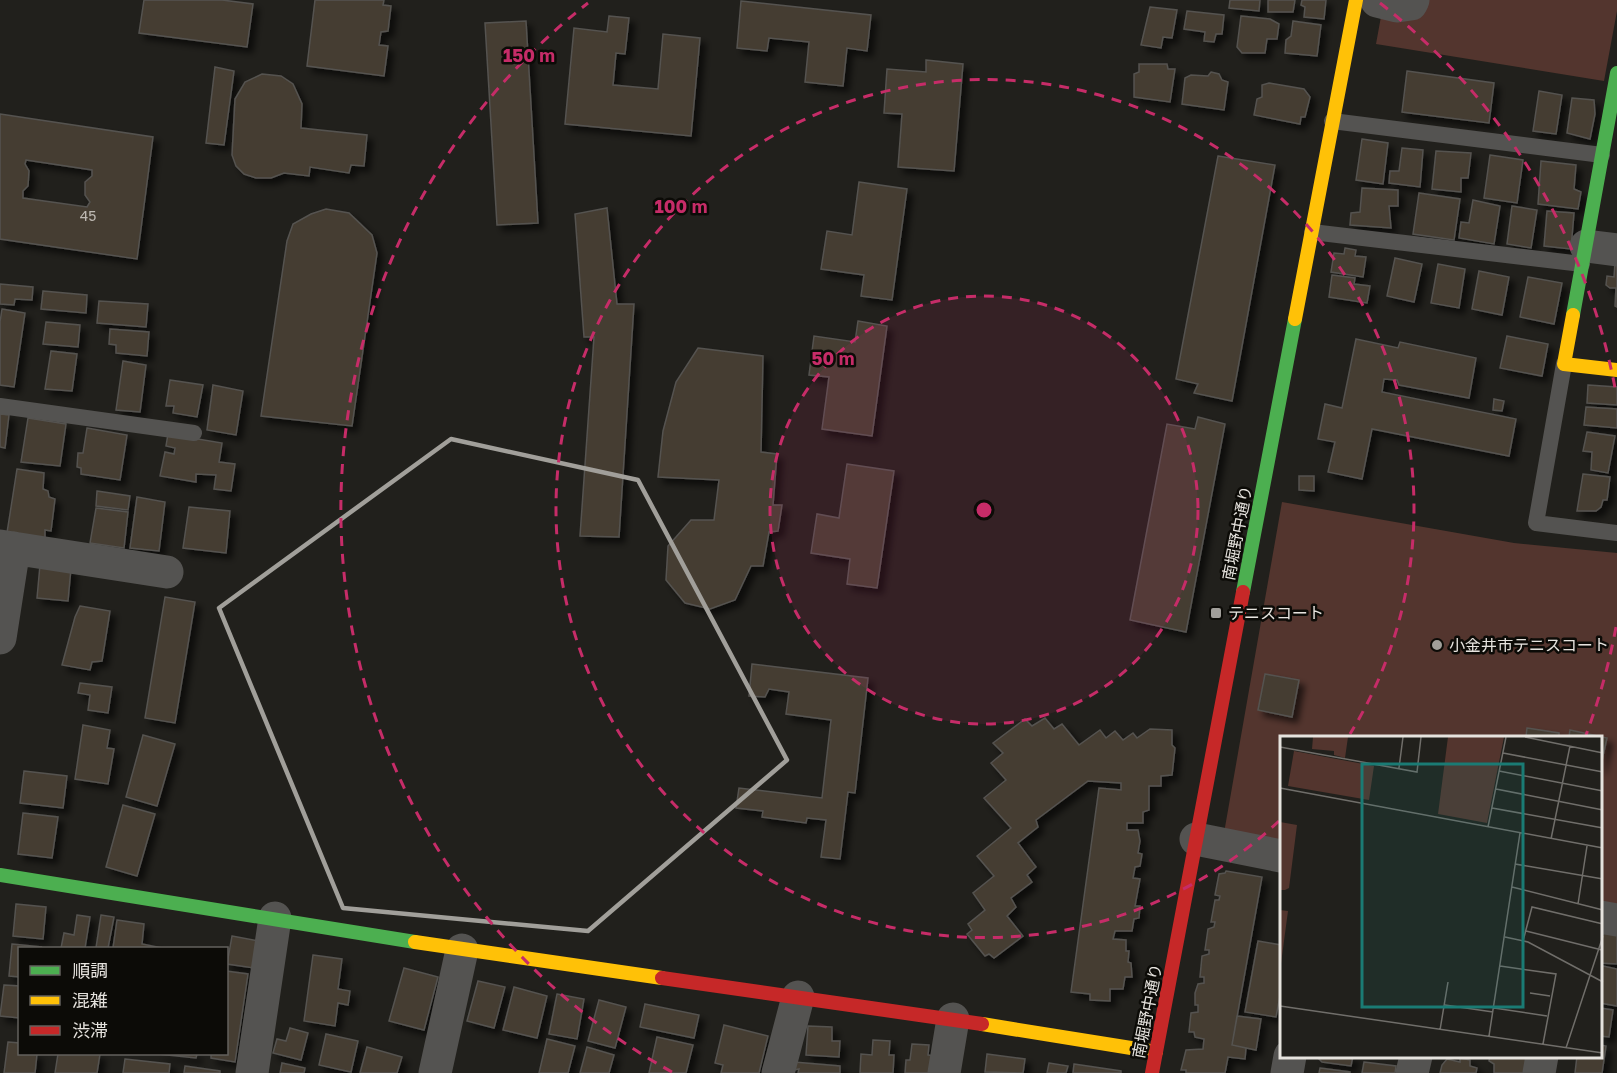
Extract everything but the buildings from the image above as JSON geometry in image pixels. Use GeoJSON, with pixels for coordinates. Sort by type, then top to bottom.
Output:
{"type":"FeatureCollection","features":[{"type":"Feature","properties":{"kind":"street"},"geometry":{"type":"LineString","coordinates":[[1366,1],[1397,6],[1411,4],[1413,0]]}},
{"type":"Feature","properties":{"kind":"street","name":"南堀野中通り"},"geometry":{"type":"LineString","coordinates":[[1152,1073],[1332,121],[1366,1]]}},
{"type":"Feature","properties":{"kind":"street"},"geometry":{"type":"LineString","coordinates":[[1617,73],[1602,155],[1595,253],[1564,364],[1617,370]]}},
{"type":"Feature","properties":{"kind":"street"},"geometry":{"type":"LineString","coordinates":[[0,638],[7,547],[167,572]]}},
{"type":"Feature","properties":{"kind":"street"},"geometry":{"type":"LineString","coordinates":[[1196,839],[1280,856]]}},
{"type":"Feature","properties":{"kind":"street"},"geometry":{"type":"LineString","coordinates":[[0,875],[462,950],[953,1019],[1156,1052]]}},
{"type":"Feature","properties":{"kind":"street"},"geometry":{"type":"LineString","coordinates":[[1602,917],[1617,920]]}},
{"type":"Feature","properties":{"kind":"street"},"geometry":{"type":"LineString","coordinates":[[252,1073],[275,918]]}},
{"type":"Feature","properties":{"kind":"street"},"geometry":{"type":"LineString","coordinates":[[437,1072],[462,950]]}},
{"type":"Feature","properties":{"kind":"street"},"geometry":{"type":"LineString","coordinates":[[778,1073],[798,997]]}},
{"type":"Feature","properties":{"kind":"street"},"geometry":{"type":"LineString","coordinates":[[944,1073],[953,1019]]}},
{"type":"Feature","properties":{"kind":"street"},"geometry":{"type":"LineString","coordinates":[[1287,1073],[1290,1058]]}},
{"type":"Feature","properties":{"kind":"street"},"geometry":{"type":"LineString","coordinates":[[1412,1073],[1416,1058]]}},
{"type":"Feature","properties":{"kind":"street"},"geometry":{"type":"LineString","coordinates":[[1539,1073],[1542,1058]]}},
{"type":"Feature","properties":{"kind":"lane"},"geometry":{"type":"LineString","coordinates":[[1332,121],[1602,155]]}},
{"type":"Feature","properties":{"kind":"lane"},"geometry":{"type":"LineString","coordinates":[[1312,232],[1595,253]]}},
{"type":"Feature","properties":{"kind":"lane"},"geometry":{"type":"LineString","coordinates":[[1564,364],[1536,523],[1617,533]]}},
{"type":"Feature","properties":{"kind":"lane"},"geometry":{"type":"LineString","coordinates":[[0,406],[194,433]]}},
{"type":"Feature","properties":{"kind":"highlighted area"},"geometry":{"type":"Polygon","coordinates":[[[451,439],[638,480],[787,760],[588,931],[343,908],[219,608],[451,439]]]}},
{"type":"Feature","properties":{"kind":"shaded area"},"geometry":{"type":"Polygon","coordinates":[[[1384,0],[1617,0],[1604,81],[1376,44],[1384,0]]]}},
{"type":"Feature","properties":{"kind":"shaded area","name":"小金井市テニスコート"},"geometry":{"type":"Polygon","coordinates":[[[1282,502],[1514,543],[1617,553],[1617,908],[1602,905],[1602,736],[1280,736],[1280,844],[1224,833],[1282,502]]]}},
{"type":"Feature","properties":{"kind":"traffic: fast"},"geometry":{"type":"LineString","coordinates":[[1573,315],[1617,73]]}},
{"type":"Feature","properties":{"kind":"traffic: fast"},"geometry":{"type":"LineString","coordinates":[[1243,592],[1295,319]]}},
{"type":"Feature","properties":{"kind":"traffic: fast"},"geometry":{"type":"LineString","coordinates":[[0,875],[415,942]]}},
{"type":"Feature","properties":{"kind":"traffic: slow"},"geometry":{"type":"LineString","coordinates":[[1295,319],[1356,0]]}},
{"type":"Feature","properties":{"kind":"traffic: slow"},"geometry":{"type":"LineString","coordinates":[[1573,315],[1564,364],[1617,370]]}},
{"type":"Feature","properties":{"kind":"traffic: slow"},"geometry":{"type":"LineString","coordinates":[[415,942],[662,978]]}},
{"type":"Feature","properties":{"kind":"traffic: slow"},"geometry":{"type":"LineString","coordinates":[[982,1024],[1156,1052]]}},
{"type":"Feature","properties":{"kind":"traffic: jam"},"geometry":{"type":"LineString","coordinates":[[1152,1073],[1243,592]]}},
{"type":"Feature","properties":{"kind":"traffic: jam"},"geometry":{"type":"LineString","coordinates":[[662,978],[982,1024]]}},
{"type":"Feature","properties":{"kind":"place","name":"テニスコート"},"geometry":{"type":"Point","coordinates":[1216,613]}},
{"type":"Feature","properties":{"kind":"place","name":"小金井市テニスコート"},"geometry":{"type":"Point","coordinates":[1437,645]}}]}
